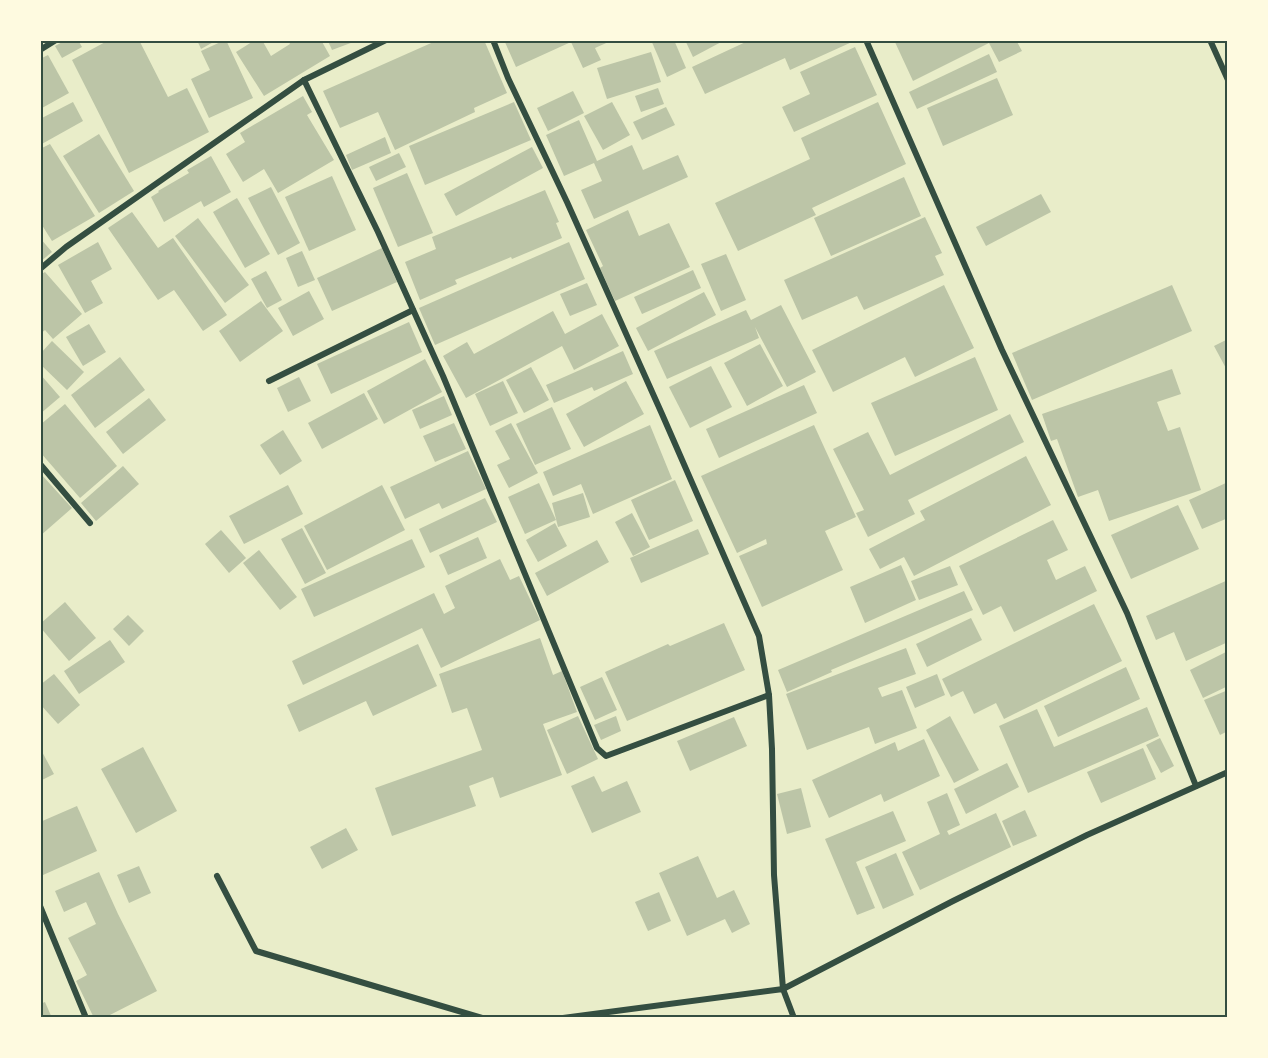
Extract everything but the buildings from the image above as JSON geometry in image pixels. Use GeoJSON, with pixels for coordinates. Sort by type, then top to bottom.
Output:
{"type":"FeatureCollection","features":[{"type":"Feature","properties":{"kind":"street"},"geometry":{"type":"LineString","coordinates":[[40,50],[56,40]]}},
{"type":"Feature","properties":{"kind":"street"},"geometry":{"type":"LineString","coordinates":[[40,269],[66,247],[304,80],[386,40]]}},
{"type":"Feature","properties":{"kind":"street"},"geometry":{"type":"LineString","coordinates":[[493,40],[508,78],[567,202],[662,414],[759,636],[769,695],[774,875],[783,989],[794,1017]]}},
{"type":"Feature","properties":{"kind":"street"},"geometry":{"type":"LineString","coordinates":[[866,40],[1002,350],[1127,613],[1196,786]]}},
{"type":"Feature","properties":{"kind":"street"},"geometry":{"type":"LineString","coordinates":[[1210,40],[1227,80]]}},
{"type":"Feature","properties":{"kind":"street"},"geometry":{"type":"LineString","coordinates":[[304,80],[378,232],[452,398],[597,748],[606,756],[769,695]]}},
{"type":"Feature","properties":{"kind":"street"},"geometry":{"type":"LineString","coordinates":[[269,381],[413,310]]}},
{"type":"Feature","properties":{"kind":"street"},"geometry":{"type":"LineString","coordinates":[[40,464],[90,523]]}},
{"type":"Feature","properties":{"kind":"street"},"geometry":{"type":"LineString","coordinates":[[563,1017],[783,989],[1087,835],[1227,772]]}},
{"type":"Feature","properties":{"kind":"street"},"geometry":{"type":"LineString","coordinates":[[218,876],[256,951],[482,1017]]}},
{"type":"Feature","properties":{"kind":"street"},"geometry":{"type":"LineString","coordinates":[[40,906],[86,1017]]}}]}
